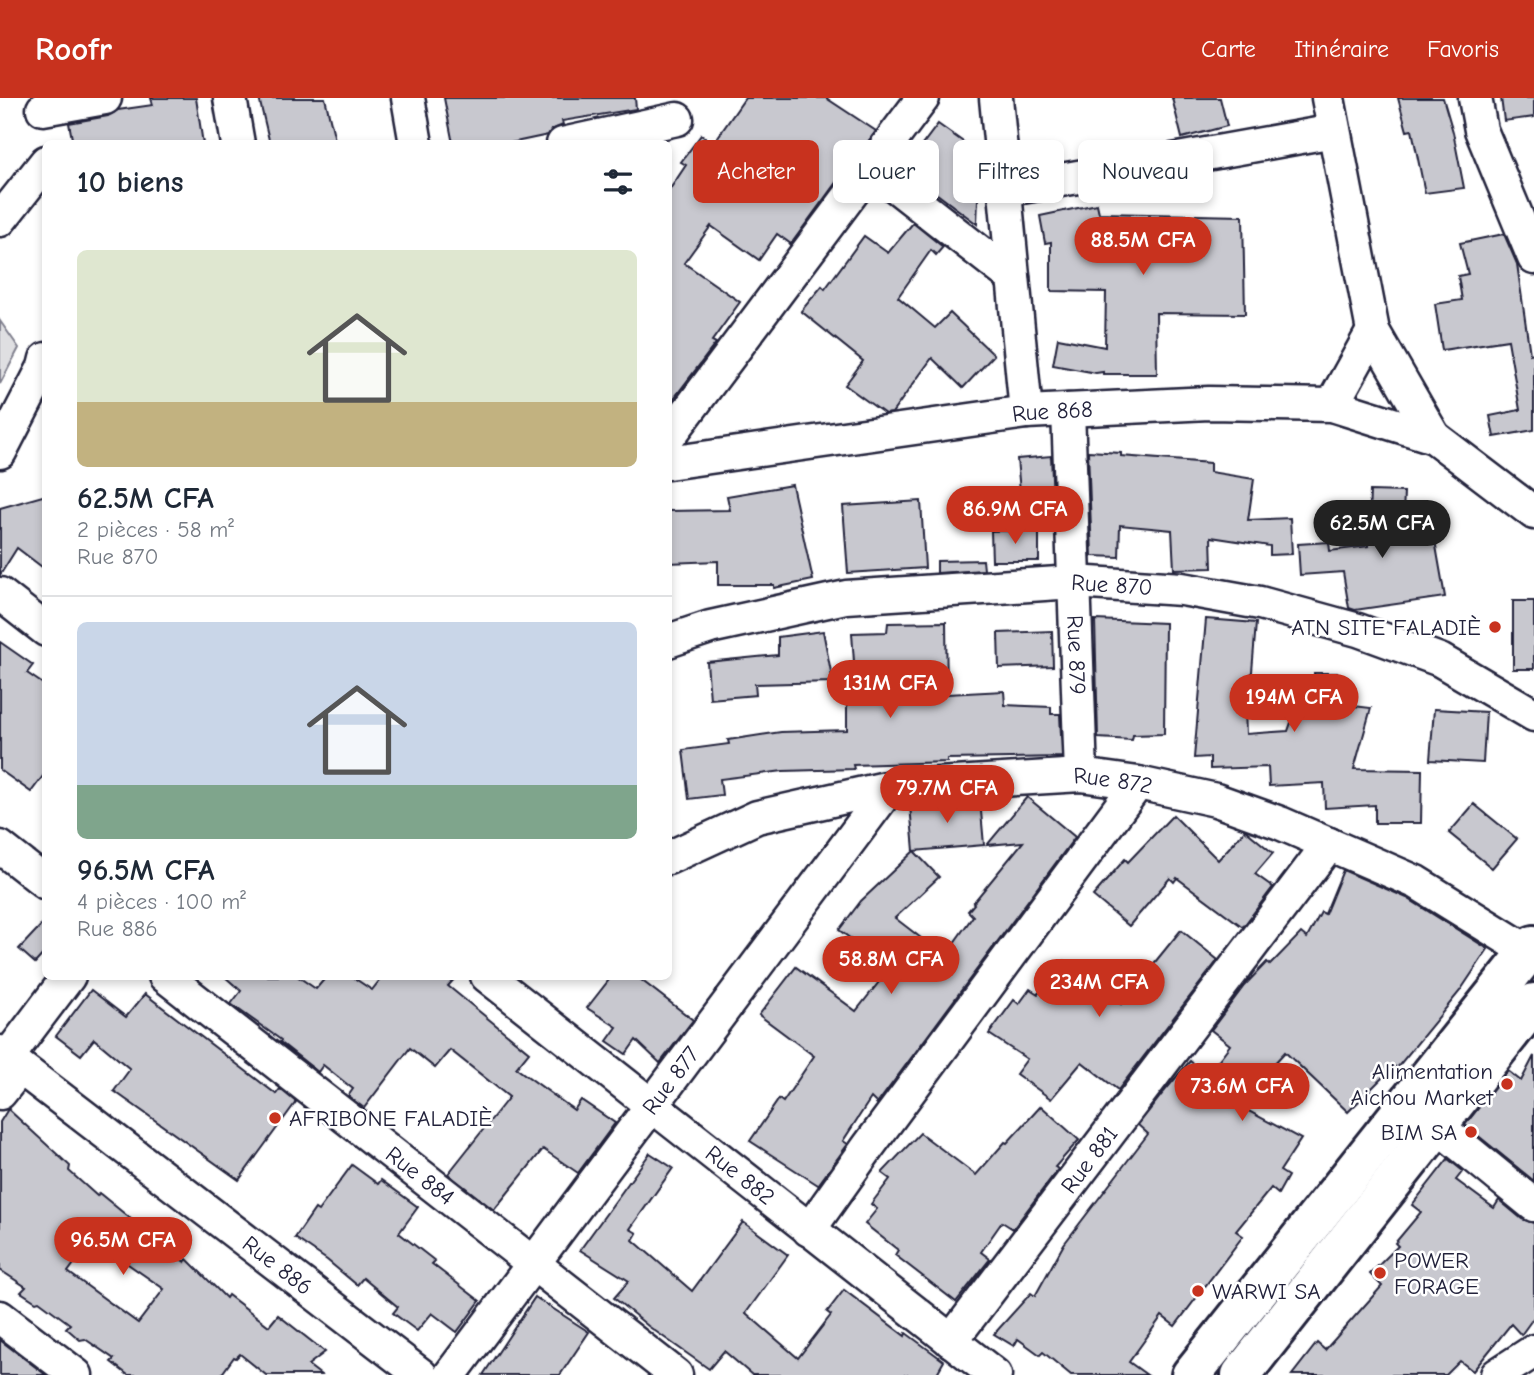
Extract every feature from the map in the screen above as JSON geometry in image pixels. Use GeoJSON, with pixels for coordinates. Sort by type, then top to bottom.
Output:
{"type":"FeatureCollection","features":[{"type":"Feature","properties":{"kind":"main road"},"geometry":{"type":"LineString","coordinates":[[1191,1375],[1532,950]]}},
{"type":"Feature","properties":{"kind":"main road"},"geometry":{"type":"LineString","coordinates":[[1241,1375],[1534,1003]]}},
{"type":"Feature","properties":{"kind":"street"},"geometry":{"type":"LineString","coordinates":[[50,140],[42,104],[104,98]]}},
{"type":"Feature","properties":{"kind":"street"},"geometry":{"type":"LineString","coordinates":[[230,98],[237,140]]}},
{"type":"Feature","properties":{"kind":"street"},"geometry":{"type":"LineString","coordinates":[[408,98],[415,140]]}},
{"type":"Feature","properties":{"kind":"street"},"geometry":{"type":"LineString","coordinates":[[891,140],[923,98]]}},
{"type":"Feature","properties":{"kind":"street"},"geometry":{"type":"LineString","coordinates":[[996,98],[1000,140]]}},
{"type":"Feature","properties":{"kind":"street"},"geometry":{"type":"LineString","coordinates":[[1328,98],[1373,331],[1434,437],[1534,513]]}},
{"type":"Feature","properties":{"kind":"street"},"geometry":{"type":"LineString","coordinates":[[1475,98],[1481,130],[1534,258]]}},
{"type":"Feature","properties":{"kind":"street"},"geometry":{"type":"LineString","coordinates":[[582,140],[676,120]]}},
{"type":"Feature","properties":{"kind":"street"},"geometry":{"type":"LineString","coordinates":[[1064,179],[1334,131]]}},
{"type":"Feature","properties":{"kind":"street"},"geometry":{"type":"LineString","coordinates":[[0,219],[42,167]]}},
{"type":"Feature","properties":{"kind":"street"},"geometry":{"type":"LineString","coordinates":[[672,433],[844,203]]}},
{"type":"Feature","properties":{"kind":"street"},"geometry":{"type":"LineString","coordinates":[[917,203],[1013,278]]}},
{"type":"Feature","properties":{"kind":"street"},"geometry":{"type":"LineString","coordinates":[[1006,203],[1026,412]]}},
{"type":"Feature","properties":{"kind":"street"},"geometry":{"type":"LineString","coordinates":[[1332,405],[1373,331]]}},
{"type":"Feature","properties":{"kind":"street"},"geometry":{"type":"LineString","coordinates":[[0,452],[42,371]]}},
{"type":"Feature","properties":{"kind":"street","name":"Rue 868"},"geometry":{"type":"LineString","coordinates":[[672,462],[1026,412],[1209,403],[1332,405],[1434,437]]}},
{"type":"Feature","properties":{"kind":"street","name":"Rue 879"},"geometry":{"type":"LineString","coordinates":[[1068,410],[1082,775]]}},
{"type":"Feature","properties":{"kind":"street","name":"Rue 870"},"geometry":{"type":"LineString","coordinates":[[672,640],[710,627],[846,597],[1074,582],[1182,589],[1260,603],[1358,630],[1440,660],[1534,715]]}},
{"type":"Feature","properties":{"kind":"street"},"geometry":{"type":"LineString","coordinates":[[0,594],[42,627]]}},
{"type":"Feature","properties":{"kind":"street","name":"Rue 872"},"geometry":{"type":"LineString","coordinates":[[672,856],[757,817],[890,787],[1082,775],[1138,783],[1216,800],[1329,844],[1416,882],[1532,950]]}},
{"type":"Feature","properties":{"kind":"street"},"geometry":{"type":"LineString","coordinates":[[809,1230],[1138,783]]}},
{"type":"Feature","properties":{"kind":"street","name":"Rue 877"},"geometry":{"type":"LineString","coordinates":[[450,1375],[890,787]]}},
{"type":"Feature","properties":{"kind":"street","name":"Rue 881"},"geometry":{"type":"LineString","coordinates":[[951,1341],[1329,844]]}},
{"type":"Feature","properties":{"kind":"street"},"geometry":{"type":"LineString","coordinates":[[0,848],[42,880]]}},
{"type":"Feature","properties":{"kind":"street"},"geometry":{"type":"LineString","coordinates":[[0,1093],[9,1059],[66,980]]}},
{"type":"Feature","properties":{"kind":"street","name":"Rue 884"},"geometry":{"type":"LineString","coordinates":[[170,980],[676,1375]]}},
{"type":"Feature","properties":{"kind":"street","name":"Rue 882"},"geometry":{"type":"LineString","coordinates":[[505,982],[651,1105],[995,1375]]}},
{"type":"Feature","properties":{"kind":"street","name":"Rue 886"},"geometry":{"type":"LineString","coordinates":[[9,1059],[421,1375]]}},
{"type":"Feature","properties":{"kind":"street"},"geometry":{"type":"LineString","coordinates":[[1436,1125],[1534,1205]]}},
{"type":"Feature","properties":{"kind":"street"},"geometry":{"type":"LineString","coordinates":[[0,1317],[76,1375]]}},
{"type":"Feature","properties":{"kind":"street"},"geometry":{"type":"LineString","coordinates":[[1497,1375],[1534,1351]]}},
{"type":"Feature","properties":{"kind":"shaded area"},"geometry":{"type":"Polygon","coordinates":[[[0,321],[19,348],[0,384],[0,321]]]}},
{"type":"Feature","properties":{"kind":"building"},"geometry":{"type":"Polygon","coordinates":[[[151,98],[196,98],[202,140],[72,140],[69,123],[108,116],[118,110],[153,105],[151,98]]]}},
{"type":"Feature","properties":{"kind":"building"},"geometry":{"type":"Polygon","coordinates":[[[259,98],[325,98],[335,140],[269,140],[259,98]]]}},
{"type":"Feature","properties":{"kind":"building"},"geometry":{"type":"Polygon","coordinates":[[[444,98],[635,98],[636,109],[562,121],[563,125],[551,130],[548,135],[525,140],[452,140],[444,98]]]}},
{"type":"Feature","properties":{"kind":"building"},"geometry":{"type":"Polygon","coordinates":[[[745,98],[826,98],[876,131],[869,140],[833,140],[833,186],[791,244],[777,234],[759,260],[711,226],[684,263],[740,302],[712,341],[716,343],[672,401],[672,186],[686,165],[681,162],[693,146],[693,203],[819,203],[819,140],[716,140],[745,98]]]}},
{"type":"Feature","properties":{"kind":"building"},"geometry":{"type":"Polygon","coordinates":[[[1172,98],[1220,98],[1227,126],[1182,138],[1172,98]]]}},
{"type":"Feature","properties":{"kind":"building"},"geometry":{"type":"Polygon","coordinates":[[[1398,98],[1443,98],[1464,188],[1425,193],[1412,130],[1407,131],[1398,98]]]}},
{"type":"Feature","properties":{"kind":"building"},"geometry":{"type":"Polygon","coordinates":[[[1501,98],[1534,98],[1534,117],[1504,121],[1501,98]]]}},
{"type":"Feature","properties":{"kind":"building"},"geometry":{"type":"Polygon","coordinates":[[[938,124],[960,140],[953,140],[953,203],[978,203],[977,224],[939,195],[939,140],[926,140],[938,124]]]}},
{"type":"Feature","properties":{"kind":"building"},"geometry":{"type":"Polygon","coordinates":[[[1097,204],[1099,213],[1243,216],[1245,314],[1156,313],[1157,374],[1103,374],[1053,365],[1058,338],[1105,347],[1106,292],[1051,291],[1051,242],[1045,243],[1040,216],[1097,204]]]}},
{"type":"Feature","properties":{"kind":"building"},"geometry":{"type":"Polygon","coordinates":[[[913,223],[943,247],[936,255],[931,250],[898,297],[935,328],[950,313],[994,355],[963,388],[932,358],[892,413],[885,414],[845,385],[863,361],[801,311],[822,286],[825,289],[864,236],[888,253],[913,223]]]}},
{"type":"Feature","properties":{"kind":"building"},"geometry":{"type":"Polygon","coordinates":[[[1504,234],[1517,264],[1530,354],[1534,353],[1534,430],[1494,437],[1490,416],[1520,410],[1508,340],[1442,350],[1435,304],[1462,300],[1458,276],[1468,274],[1460,243],[1504,234]]]}},
{"type":"Feature","properties":{"kind":"building"},"geometry":{"type":"Polygon","coordinates":[[[1088,451],[1210,463],[1210,472],[1254,479],[1248,520],[1290,518],[1292,554],[1270,555],[1270,546],[1211,537],[1212,568],[1174,569],[1172,530],[1120,525],[1119,557],[1092,556],[1088,451]]]}},
{"type":"Feature","properties":{"kind":"building"},"geometry":{"type":"Polygon","coordinates":[[[1051,456],[1053,500],[1021,502],[1017,459],[1051,456]]]}},
{"type":"Feature","properties":{"kind":"building"},"geometry":{"type":"Polygon","coordinates":[[[792,485],[813,580],[774,588],[774,585],[718,585],[718,561],[672,563],[672,511],[730,510],[727,496],[792,485]]]}},
{"type":"Feature","properties":{"kind":"building"},"geometry":{"type":"Polygon","coordinates":[[[1370,491],[1404,492],[1402,535],[1433,529],[1445,597],[1355,610],[1349,608],[1343,572],[1300,575],[1298,544],[1329,542],[1330,551],[1368,546],[1370,491]]]}},
{"type":"Feature","properties":{"kind":"building"},"geometry":{"type":"Polygon","coordinates":[[[42,496],[42,567],[17,548],[0,575],[0,508],[42,496]]]}},
{"type":"Feature","properties":{"kind":"building"},"geometry":{"type":"Polygon","coordinates":[[[921,501],[925,568],[848,573],[843,506],[921,501]]]}},
{"type":"Feature","properties":{"kind":"building"},"geometry":{"type":"Polygon","coordinates":[[[1039,530],[1039,561],[992,561],[991,531],[1039,530]]]}},
{"type":"Feature","properties":{"kind":"building"},"geometry":{"type":"Polygon","coordinates":[[[983,560],[984,570],[937,573],[937,561],[983,560]]]}},
{"type":"Feature","properties":{"kind":"building"},"geometry":{"type":"Polygon","coordinates":[[[1513,601],[1534,601],[1534,669],[1513,669],[1513,601]]]}},
{"type":"Feature","properties":{"kind":"building"},"geometry":{"type":"Polygon","coordinates":[[[1206,619],[1256,623],[1251,684],[1244,684],[1246,734],[1288,731],[1300,697],[1314,702],[1314,673],[1337,673],[1337,704],[1371,708],[1354,769],[1422,770],[1421,823],[1375,823],[1375,805],[1325,808],[1324,783],[1269,786],[1268,767],[1210,769],[1210,757],[1194,758],[1206,619]]]}},
{"type":"Feature","properties":{"kind":"building"},"geometry":{"type":"Polygon","coordinates":[[[1095,620],[1165,623],[1164,734],[1133,735],[1132,740],[1098,738],[1095,620]]]}},
{"type":"Feature","properties":{"kind":"building"},"geometry":{"type":"Polygon","coordinates":[[[946,622],[947,694],[1004,691],[1005,705],[1051,707],[1051,714],[1060,714],[1062,757],[947,759],[947,762],[853,765],[854,769],[783,771],[720,779],[722,795],[689,799],[683,750],[729,744],[728,740],[781,732],[847,730],[847,692],[856,691],[852,633],[887,632],[888,623],[946,622]]]}},
{"type":"Feature","properties":{"kind":"building"},"geometry":{"type":"Polygon","coordinates":[[[823,631],[833,682],[755,684],[756,695],[710,699],[707,662],[778,655],[778,637],[823,631]]]}},
{"type":"Feature","properties":{"kind":"building"},"geometry":{"type":"Polygon","coordinates":[[[1052,631],[1053,666],[999,668],[998,633],[1052,631]]]}},
{"type":"Feature","properties":{"kind":"building"},"geometry":{"type":"Polygon","coordinates":[[[0,642],[33,665],[27,673],[42,683],[42,777],[31,792],[0,770],[0,642]]]}},
{"type":"Feature","properties":{"kind":"building"},"geometry":{"type":"Polygon","coordinates":[[[1434,709],[1486,712],[1483,763],[1430,760],[1434,709]]]}},
{"type":"Feature","properties":{"kind":"building"},"geometry":{"type":"Polygon","coordinates":[[[1027,797],[1075,837],[877,1104],[871,1098],[843,1141],[848,1144],[818,1185],[750,1141],[779,1099],[783,1102],[814,1056],[759,1015],[796,967],[856,1011],[890,968],[839,930],[861,901],[914,851],[939,877],[895,918],[934,948],[942,939],[951,947],[973,916],[968,911],[973,903],[1023,842],[987,845],[1027,797]]]}},
{"type":"Feature","properties":{"kind":"building"},"geometry":{"type":"Polygon","coordinates":[[[980,800],[984,845],[914,851],[910,805],[980,800]]]}},
{"type":"Feature","properties":{"kind":"building"},"geometry":{"type":"Polygon","coordinates":[[[1474,804],[1517,839],[1492,868],[1449,833],[1474,804]]]}},
{"type":"Feature","properties":{"kind":"building"},"geometry":{"type":"Polygon","coordinates":[[[1173,815],[1218,860],[1245,830],[1273,853],[1255,874],[1273,887],[1243,927],[1177,878],[1174,882],[1170,878],[1129,926],[1093,896],[1125,859],[1128,862],[1173,815]]]}},
{"type":"Feature","properties":{"kind":"building"},"geometry":{"type":"Polygon","coordinates":[[[1343,870],[1407,898],[1488,949],[1460,991],[1397,1068],[1394,1066],[1348,1112],[1285,1052],[1271,1067],[1241,1107],[1301,1139],[1280,1171],[1288,1176],[1278,1194],[1271,1188],[1236,1231],[1243,1236],[1175,1326],[1162,1316],[1129,1362],[1147,1375],[1071,1375],[1043,1352],[1040,1355],[1018,1339],[1014,1346],[994,1334],[1031,1293],[1035,1296],[1064,1244],[1148,1134],[1138,1125],[1163,1093],[1190,1061],[1207,1075],[1230,1045],[1211,1030],[1244,986],[1267,962],[1270,965],[1301,933],[1307,938],[1321,912],[1325,914],[1343,870]]]}},
{"type":"Feature","properties":{"kind":"building"},"geometry":{"type":"Polygon","coordinates":[[[42,924],[42,955],[35,963],[19,949],[42,924]]]}},
{"type":"Feature","properties":{"kind":"building"},"geometry":{"type":"Polygon","coordinates":[[[1181,930],[1218,960],[1118,1090],[1082,1062],[1051,1099],[1016,1074],[1027,1059],[989,1034],[1014,1000],[1019,1004],[1030,989],[1038,994],[1065,961],[1121,1004],[1181,930]]]}},
{"type":"Feature","properties":{"kind":"building"},"geometry":{"type":"Polygon","coordinates":[[[229,980],[303,980],[316,989],[324,980],[357,980],[372,990],[380,980],[453,980],[448,986],[529,1052],[516,1068],[574,1110],[581,1100],[615,1123],[578,1173],[543,1149],[494,1210],[448,1174],[509,1097],[450,1050],[435,1068],[410,1048],[364,1108],[348,1096],[353,1089],[323,1065],[318,1072],[280,1042],[281,1040],[231,1004],[241,991],[229,980]]]}},
{"type":"Feature","properties":{"kind":"building"},"geometry":{"type":"Polygon","coordinates":[[[609,980],[641,980],[693,1020],[660,1063],[636,1040],[626,1054],[607,1041],[617,1027],[587,1008],[609,980]]]}},
{"type":"Feature","properties":{"kind":"building"},"geometry":{"type":"Polygon","coordinates":[[[91,990],[126,1017],[145,994],[276,1094],[280,1089],[296,1102],[239,1180],[114,1091],[130,1069],[94,1039],[81,1055],[56,1036],[91,990]]]}},
{"type":"Feature","properties":{"kind":"building"},"geometry":{"type":"Polygon","coordinates":[[[1534,1056],[1534,1181],[1465,1125],[1508,1071],[1521,1081],[1534,1056]]]}},
{"type":"Feature","properties":{"kind":"building"},"geometry":{"type":"Polygon","coordinates":[[[1041,1106],[1079,1140],[1055,1167],[1058,1169],[1013,1229],[1002,1222],[981,1252],[990,1259],[956,1302],[895,1255],[898,1250],[865,1224],[877,1209],[871,1204],[890,1179],[882,1173],[920,1133],[976,1175],[1041,1106]]]}},
{"type":"Feature","properties":{"kind":"building"},"geometry":{"type":"Polygon","coordinates":[[[8,1109],[70,1166],[69,1171],[97,1196],[99,1193],[142,1228],[139,1231],[185,1262],[187,1259],[226,1298],[228,1295],[269,1326],[278,1315],[325,1352],[308,1365],[321,1375],[266,1375],[240,1354],[234,1357],[221,1375],[128,1375],[111,1362],[114,1359],[85,1339],[80,1340],[66,1328],[70,1324],[39,1301],[36,1302],[21,1292],[26,1287],[0,1270],[0,1122],[8,1109]],[[91,1241],[68,1272],[138,1323],[164,1289],[112,1253],[110,1255],[91,1241]]]}},
{"type":"Feature","properties":{"kind":"building"},"geometry":{"type":"Polygon","coordinates":[[[650,1153],[673,1168],[630,1229],[637,1233],[633,1240],[692,1291],[743,1222],[788,1255],[746,1313],[798,1358],[831,1315],[827,1312],[844,1290],[905,1336],[906,1333],[944,1361],[936,1375],[752,1375],[724,1351],[709,1369],[648,1326],[614,1298],[629,1281],[580,1250],[650,1153]]]}},
{"type":"Feature","properties":{"kind":"building"},"geometry":{"type":"Polygon","coordinates":[[[1448,1159],[1463,1171],[1456,1180],[1494,1208],[1499,1200],[1522,1219],[1534,1223],[1534,1317],[1521,1335],[1511,1324],[1473,1371],[1460,1361],[1446,1375],[1292,1375],[1317,1343],[1325,1350],[1382,1286],[1370,1274],[1398,1246],[1395,1243],[1421,1212],[1412,1205],[1448,1159]]]}},
{"type":"Feature","properties":{"kind":"building"},"geometry":{"type":"Polygon","coordinates":[[[352,1165],[378,1184],[381,1180],[418,1207],[399,1233],[435,1261],[432,1264],[480,1301],[457,1332],[432,1313],[417,1331],[393,1313],[398,1307],[363,1278],[357,1285],[295,1238],[352,1165]]]}},
{"type":"Feature","properties":{"kind":"building"},"geometry":{"type":"Polygon","coordinates":[[[535,1297],[589,1332],[560,1375],[483,1375],[535,1297]]]}},
{"type":"Feature","properties":{"kind":"building"},"geometry":{"type":"Polygon","coordinates":[[[0,1340],[46,1375],[0,1375],[0,1340]]]}},
{"type":"Feature","properties":{"kind":"place","name":"ATN SITE FALADIÈ"},"geometry":{"type":"Point","coordinates":[1495,627]}},
{"type":"Feature","properties":{"kind":"place","name":"Alimentation Aichou Market"},"geometry":{"type":"Point","coordinates":[1507,1084]}},
{"type":"Feature","properties":{"kind":"place","name":"AFRIBONE FALADIÈ"},"geometry":{"type":"Point","coordinates":[275,1118]}},
{"type":"Feature","properties":{"kind":"place","name":"BIM SA"},"geometry":{"type":"Point","coordinates":[1471,1132]}},
{"type":"Feature","properties":{"kind":"place","name":"POWER FORAGE"},"geometry":{"type":"Point","coordinates":[1380,1273]}},
{"type":"Feature","properties":{"kind":"place","name":"WARWI SA"},"geometry":{"type":"Point","coordinates":[1198,1291]}}]}
